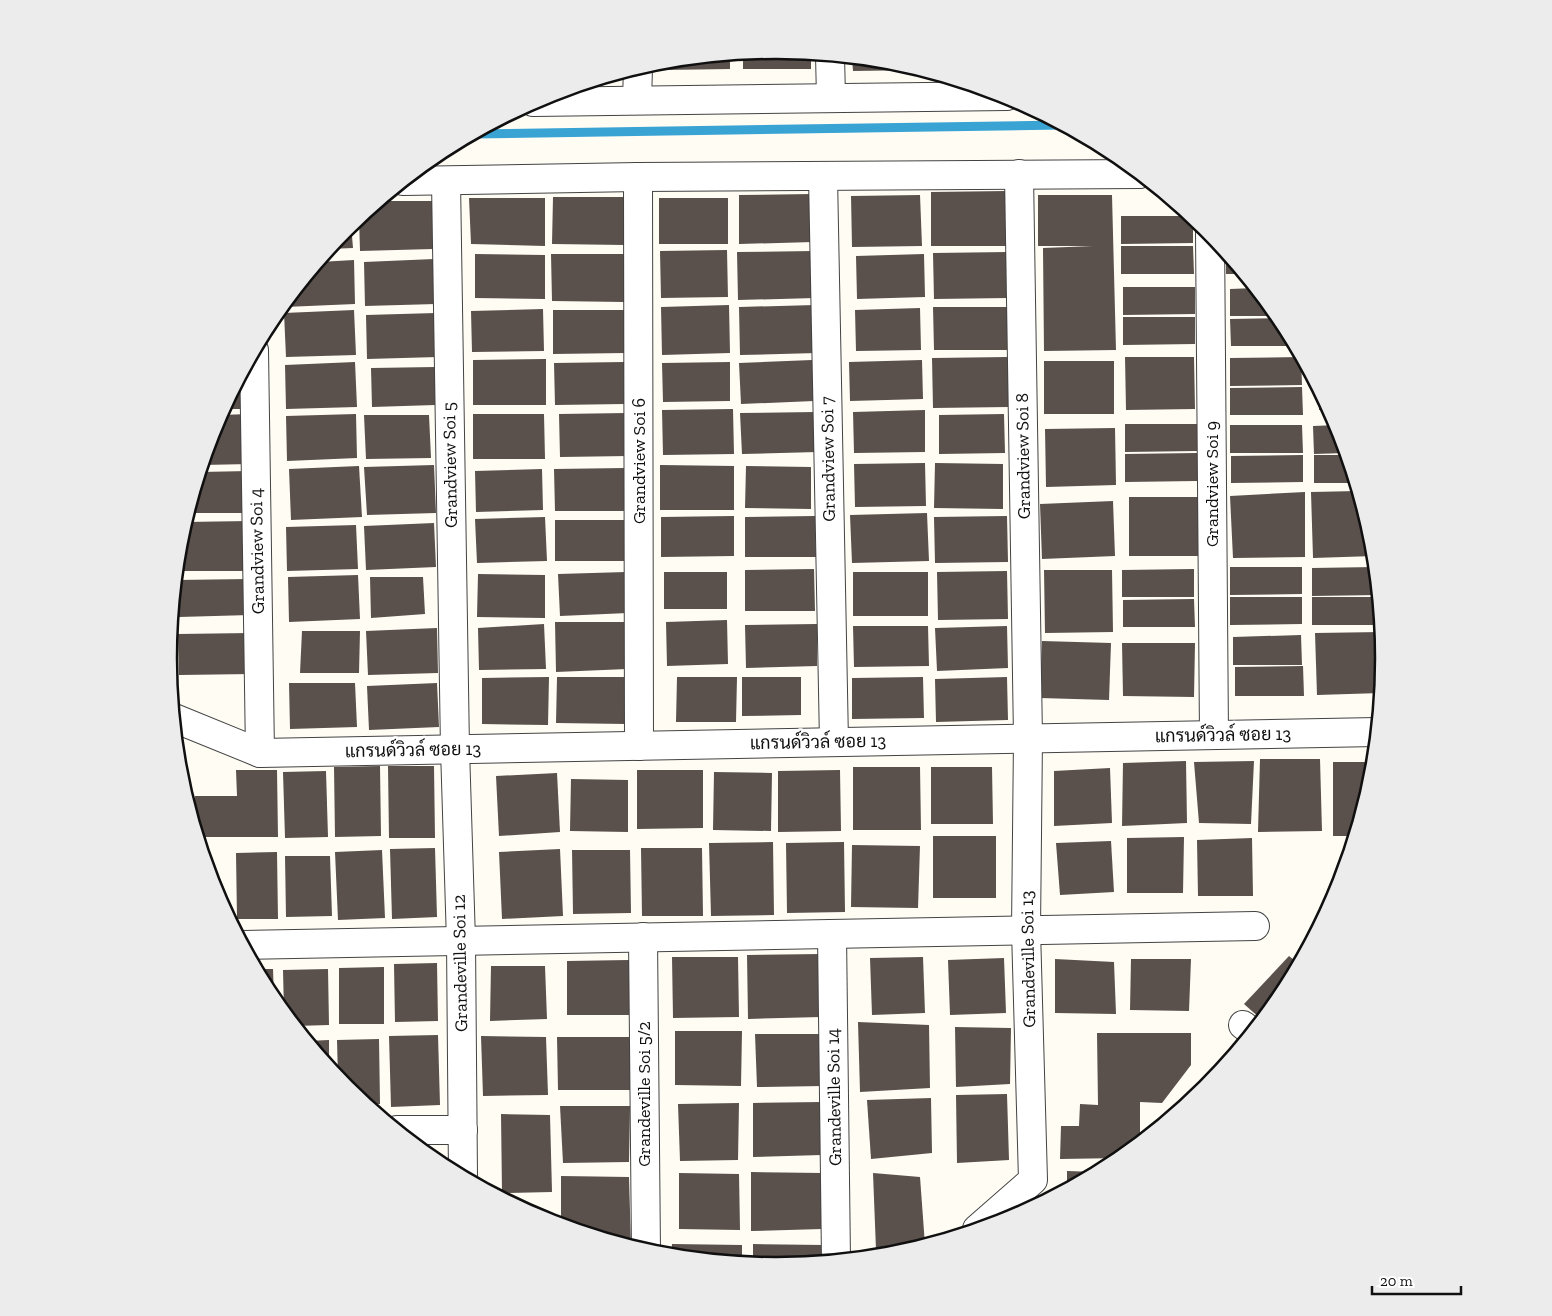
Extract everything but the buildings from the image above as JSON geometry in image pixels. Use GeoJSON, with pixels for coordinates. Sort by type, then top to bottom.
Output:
{"type":"FeatureCollection","features":[{"type":"Feature","properties":{"kind":"street"},"geometry":{"type":"LineString","coordinates":[[830,62],[831,98]]}},
{"type":"Feature","properties":{"kind":"street"},"geometry":{"type":"LineString","coordinates":[[637,100],[638,75]]}},
{"type":"Feature","properties":{"kind":"street"},"geometry":{"type":"LineString","coordinates":[[554,102],[984,96]]}},
{"type":"Feature","properties":{"kind":"street","name":"Grandview Soi 8"},"geometry":{"type":"LineString","coordinates":[[1019,174],[1028,738]]}},
{"type":"Feature","properties":{"kind":"street"},"geometry":{"type":"LineString","coordinates":[[414,181],[638,177],[1128,174]]}},
{"type":"Feature","properties":{"kind":"street","name":"Grandview Soi 7"},"geometry":{"type":"LineString","coordinates":[[823,176],[834,742]]}},
{"type":"Feature","properties":{"kind":"street","name":"Grandview Soi 6"},"geometry":{"type":"LineString","coordinates":[[638,177],[639,746]]}},
{"type":"Feature","properties":{"kind":"street","name":"Grandview Soi 5"},"geometry":{"type":"LineString","coordinates":[[446,181],[455,749]]}},
{"type":"Feature","properties":{"kind":"street","name":"Grandview Soi 9"},"geometry":{"type":"LineString","coordinates":[[1210,245],[1214,735]]}},
{"type":"Feature","properties":{"kind":"street","name":"Grandview Soi 4"},"geometry":{"type":"LineString","coordinates":[[254,363],[260,753]]}},
{"type":"Feature","properties":{"kind":"street"},"geometry":{"type":"LineString","coordinates":[[180,721],[260,753]]}},
{"type":"Feature","properties":{"kind":"street","name":"แกรนด์วิวล์ ซอย 13"},"geometry":{"type":"LineString","coordinates":[[260,753],[1370,732]]}},
{"type":"Feature","properties":{"kind":"street","name":"Grandeville Soi 13"},"geometry":{"type":"LineString","coordinates":[[990,1217],[1032,1180],[1026,930],[1028,738]]}},
{"type":"Feature","properties":{"kind":"street","name":"Grandeville Soi 12"},"geometry":{"type":"LineString","coordinates":[[455,749],[461,941],[464,1169]]}},
{"type":"Feature","properties":{"kind":"street"},"geometry":{"type":"LineString","coordinates":[[250,945],[1255,926]]}},
{"type":"Feature","properties":{"kind":"street","name":"Grandeville Soi 14"},"geometry":{"type":"LineString","coordinates":[[832,934],[836,1254]]}},
{"type":"Feature","properties":{"kind":"street","name":"Grandeville Soi 5/2"},"geometry":{"type":"LineString","coordinates":[[643,937],[646,1243]]}},
{"type":"Feature","properties":{"kind":"street"},"geometry":{"type":"LineString","coordinates":[[407,1130],[463,1130]]}},
{"type":"Feature","properties":{"kind":"waterway"},"geometry":{"type":"LineString","coordinates":[[486,134],[1049,125]]}}]}
